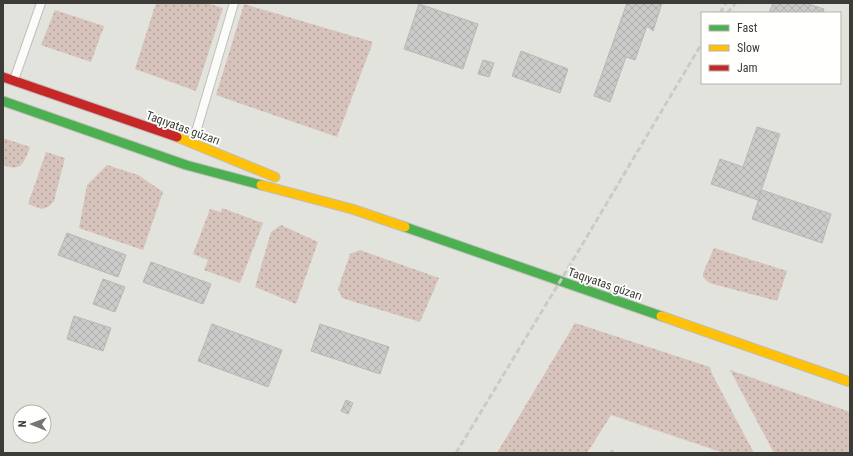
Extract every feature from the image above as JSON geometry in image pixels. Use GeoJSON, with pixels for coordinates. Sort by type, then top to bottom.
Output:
{"type":"FeatureCollection","features":[{"type":"Feature","properties":{"kind":"highway","name":"Taqıyatas gúzarı"},"geometry":{"type":"LineString","coordinates":[[3,77],[192,142],[352,209],[850,382]]}},
{"type":"Feature","properties":{"kind":"highway","name":"Taqıyatas gúzarı"},"geometry":{"type":"LineString","coordinates":[[3,101],[186,165],[352,209]]}},
{"type":"Feature","properties":{"kind":"lane"},"geometry":{"type":"LineString","coordinates":[[14,80],[41,3]]}},
{"type":"Feature","properties":{"kind":"lane"},"geometry":{"type":"LineString","coordinates":[[192,142],[234,3]]}},
{"type":"Feature","properties":{"kind":"shaded area"},"geometry":{"type":"Polygon","coordinates":[[[156,3],[207,3],[223,8],[196,91],[135,69],[156,3]]]}},
{"type":"Feature","properties":{"kind":"shaded area"},"geometry":{"type":"Polygon","coordinates":[[[244,4],[373,42],[337,137],[216,95],[244,4]]]}},
{"type":"Feature","properties":{"kind":"shaded area"},"geometry":{"type":"Polygon","coordinates":[[[55,10],[104,26],[91,62],[41,45],[55,10]]]}},
{"type":"Feature","properties":{"kind":"shaded area"},"geometry":{"type":"Polygon","coordinates":[[[3,138],[30,147],[24,162],[18,167],[3,165],[3,138]]]}},
{"type":"Feature","properties":{"kind":"shaded area"},"geometry":{"type":"Polygon","coordinates":[[[46,152],[65,158],[54,201],[48,207],[41,209],[28,204],[46,152]]]}},
{"type":"Feature","properties":{"kind":"shaded area"},"geometry":{"type":"Polygon","coordinates":[[[107,165],[138,175],[163,192],[143,250],[79,228],[87,185],[107,165]]]}},
{"type":"Feature","properties":{"kind":"shaded area"},"geometry":{"type":"Polygon","coordinates":[[[222,208],[263,223],[240,283],[204,270],[208,260],[193,254],[210,209],[221,212],[222,208]]]}},
{"type":"Feature","properties":{"kind":"shaded area"},"geometry":{"type":"Polygon","coordinates":[[[281,225],[318,242],[296,304],[255,287],[271,232],[281,225]]]}},
{"type":"Feature","properties":{"kind":"shaded area"},"geometry":{"type":"Polygon","coordinates":[[[714,248],[787,271],[777,301],[709,283],[703,277],[703,273],[714,248]]]}},
{"type":"Feature","properties":{"kind":"shaded area"},"geometry":{"type":"Polygon","coordinates":[[[360,250],[439,278],[420,322],[342,298],[338,289],[350,254],[360,250]]]}},
{"type":"Feature","properties":{"kind":"shaded area"},"geometry":{"type":"Polygon","coordinates":[[[575,323],[710,367],[712,374],[754,453],[724,453],[611,415],[587,453],[497,453],[575,323]]]}},
{"type":"Feature","properties":{"kind":"shaded area"},"geometry":{"type":"Polygon","coordinates":[[[730,370],[850,412],[850,453],[774,453],[730,370]]]}},
{"type":"Feature","properties":{"kind":"building"},"geometry":{"type":"Polygon","coordinates":[[[627,3],[662,3],[653,31],[647,26],[635,60],[626,57],[610,102],[594,96],[627,3]]]}},
{"type":"Feature","properties":{"kind":"building"},"geometry":{"type":"Polygon","coordinates":[[[773,3],[805,3],[824,9],[823,12],[769,12],[773,3]]]}},
{"type":"Feature","properties":{"kind":"building"},"geometry":{"type":"Polygon","coordinates":[[[419,4],[478,24],[463,69],[404,49],[419,4]]]}},
{"type":"Feature","properties":{"kind":"building"},"geometry":{"type":"Polygon","coordinates":[[[521,51],[568,69],[560,93],[512,76],[521,51]]]}},
{"type":"Feature","properties":{"kind":"building"},"geometry":{"type":"Polygon","coordinates":[[[483,60],[494,63],[489,77],[478,74],[483,60]]]}},
{"type":"Feature","properties":{"kind":"building"},"geometry":{"type":"Polygon","coordinates":[[[757,127],[780,134],[758,200],[711,184],[720,159],[743,167],[757,127]]]}},
{"type":"Feature","properties":{"kind":"building"},"geometry":{"type":"Polygon","coordinates":[[[762,190],[831,214],[822,243],[752,219],[762,190]]]}},
{"type":"Feature","properties":{"kind":"building"},"geometry":{"type":"Polygon","coordinates":[[[67,233],[126,255],[118,277],[58,255],[67,233]]]}},
{"type":"Feature","properties":{"kind":"building"},"geometry":{"type":"Polygon","coordinates":[[[151,262],[211,284],[203,304],[143,282],[151,262]]]}},
{"type":"Feature","properties":{"kind":"building"},"geometry":{"type":"Polygon","coordinates":[[[103,279],[125,287],[115,312],[93,304],[103,279]]]}},
{"type":"Feature","properties":{"kind":"building"},"geometry":{"type":"Polygon","coordinates":[[[74,316],[111,328],[103,351],[67,339],[74,316]]]}},
{"type":"Feature","properties":{"kind":"building"},"geometry":{"type":"Polygon","coordinates":[[[212,324],[282,350],[268,387],[198,361],[212,324]]]}},
{"type":"Feature","properties":{"kind":"building"},"geometry":{"type":"Polygon","coordinates":[[[320,324],[389,347],[380,374],[311,351],[320,324]]]}},
{"type":"Feature","properties":{"kind":"building"},"geometry":{"type":"Polygon","coordinates":[[[346,400],[353,403],[348,414],[341,411],[346,400]]]}},
{"type":"Feature","properties":{"kind":"railway"},"geometry":{"type":"LineString","coordinates":[[721,12],[726,3]]}},
{"type":"Feature","properties":{"kind":"railway"},"geometry":{"type":"LineString","coordinates":[[728,12],[736,3]]}},
{"type":"Feature","properties":{"kind":"railway"},"geometry":{"type":"LineString","coordinates":[[456,453],[701,45]]}},
{"type":"Feature","properties":{"kind":"traffic: fast"},"geometry":{"type":"LineString","coordinates":[[3,101],[186,165],[261,185]]}},
{"type":"Feature","properties":{"kind":"traffic: fast"},"geometry":{"type":"LineString","coordinates":[[405,227],[661,316]]}},
{"type":"Feature","properties":{"kind":"traffic: slow"},"geometry":{"type":"LineString","coordinates":[[177,137],[275,177]]}},
{"type":"Feature","properties":{"kind":"traffic: slow"},"geometry":{"type":"LineString","coordinates":[[261,185],[352,209],[405,227]]}},
{"type":"Feature","properties":{"kind":"traffic: slow"},"geometry":{"type":"LineString","coordinates":[[661,316],[850,382]]}},
{"type":"Feature","properties":{"kind":"traffic: jam"},"geometry":{"type":"LineString","coordinates":[[3,77],[177,137]]}}]}
